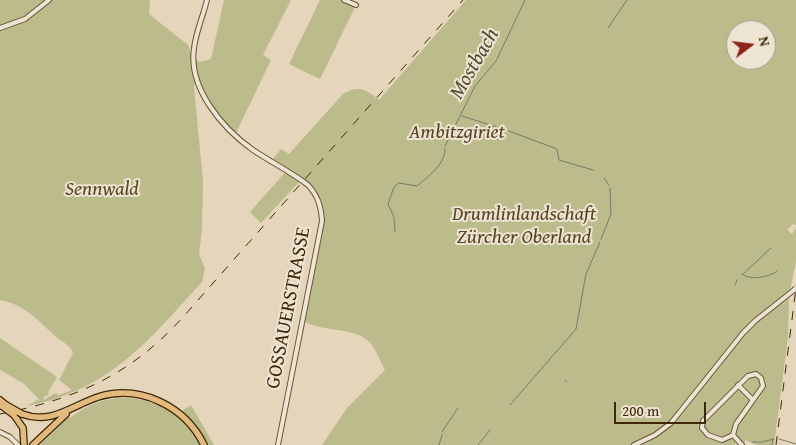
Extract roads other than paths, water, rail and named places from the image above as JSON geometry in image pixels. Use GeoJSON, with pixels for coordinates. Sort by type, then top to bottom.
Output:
{"type":"FeatureCollection","features":[{"type":"Feature","properties":{"kind":"highway"},"geometry":{"type":"LineString","coordinates":[[2,404],[22,414],[34,417],[49,417],[94,399],[113,394],[131,394],[152,398],[182,415],[194,428],[204,445]]}},
{"type":"Feature","properties":{"kind":"highway"},"geometry":{"type":"LineString","coordinates":[[2,404],[14,415],[22,428],[24,445]]}},
{"type":"Feature","properties":{"kind":"highway"},"geometry":{"type":"LineString","coordinates":[[33,445],[50,427],[76,407]]}},
{"type":"Feature","properties":{"kind":"street"},"geometry":{"type":"LineString","coordinates":[[0,28],[25,19],[49,0]]}},
{"type":"Feature","properties":{"kind":"street","name":"GOSSAUERSTRASSE"},"geometry":{"type":"LineString","coordinates":[[207,0],[194,48],[194,73],[201,92],[223,121],[243,142],[303,181],[314,192],[319,201],[322,221],[278,445]]}},
{"type":"Feature","properties":{"kind":"street"},"geometry":{"type":"LineString","coordinates":[[344,0],[356,5]]}},
{"type":"Feature","properties":{"kind":"street"},"geometry":{"type":"LineString","coordinates":[[634,445],[669,425],[748,328],[795,289]]}},
{"type":"Feature","properties":{"kind":"street"},"geometry":{"type":"LineString","coordinates":[[752,374],[762,378],[763,386],[754,400],[736,424],[732,435],[723,440],[714,438],[704,432],[702,424],[738,385],[752,374]]}},
{"type":"Feature","properties":{"kind":"street"},"geometry":{"type":"LineString","coordinates":[[738,385],[754,400]]}},
{"type":"Feature","properties":{"kind":"street"},"geometry":{"type":"LineString","coordinates":[[0,432],[10,437],[18,445]]}},
{"type":"Feature","properties":{"kind":"street"},"geometry":{"type":"LineString","coordinates":[[732,435],[742,445]]}},
{"type":"Feature","properties":{"kind":"waterway","name":"Mostbach"},"geometry":{"type":"LineString","coordinates":[[445,146],[475,86],[496,61],[525,0]]}},
{"type":"Feature","properties":{"kind":"waterway"},"geometry":{"type":"LineString","coordinates":[[608,28],[627,0]]}},
{"type":"Feature","properties":{"kind":"waterway","name":"Mostbach"},"geometry":{"type":"LineString","coordinates":[[462,116],[506,130]]}},
{"type":"Feature","properties":{"kind":"waterway","name":"Mostbach"},"geometry":{"type":"LineString","coordinates":[[509,131],[557,149],[559,160],[593,170]]}},
{"type":"Feature","properties":{"kind":"waterway","name":"Mostbach"},"geometry":{"type":"LineString","coordinates":[[395,232],[394,217],[388,204],[394,187],[399,183],[417,186],[439,165],[445,149]]}},
{"type":"Feature","properties":{"kind":"waterway"},"geometry":{"type":"LineString","coordinates":[[604,178],[609,185]]}},
{"type":"Feature","properties":{"kind":"waterway"},"geometry":{"type":"LineString","coordinates":[[601,239],[611,214],[610,188]]}},
{"type":"Feature","properties":{"kind":"waterway"},"geometry":{"type":"LineString","coordinates":[[510,405],[576,329],[586,274],[600,242]]}},
{"type":"Feature","properties":{"kind":"waterway"},"geometry":{"type":"LineString","coordinates":[[742,275],[771,248]]}},
{"type":"Feature","properties":{"kind":"waterway"},"geometry":{"type":"LineString","coordinates":[[742,274],[750,277],[760,277],[777,271]]}},
{"type":"Feature","properties":{"kind":"waterway"},"geometry":{"type":"LineString","coordinates":[[735,285],[737,280]]}},
{"type":"Feature","properties":{"kind":"waterway"},"geometry":{"type":"LineString","coordinates":[[442,432],[458,408]]}},
{"type":"Feature","properties":{"kind":"waterway"},"geometry":{"type":"LineString","coordinates":[[478,445],[490,430]]}},
{"type":"Feature","properties":{"kind":"waterway"},"geometry":{"type":"LineString","coordinates":[[439,445],[442,435]]}},
{"type":"Feature","properties":{"kind":"waterway"},"geometry":{"type":"LineString","coordinates":[[772,445],[773,439]]}},
{"type":"Feature","properties":{"kind":"waterway"},"geometry":{"type":"LineString","coordinates":[[752,442],[774,439]]}},
{"type":"Feature","properties":{"kind":"waterway"},"geometry":{"type":"LineString","coordinates":[[779,439],[796,444]]}},
{"type":"Feature","properties":{"kind":"railway"},"geometry":{"type":"LineString","coordinates":[[0,414],[53,401],[101,382],[123,369],[164,337],[463,0]]}},
{"type":"Feature","properties":{"kind":"railway"},"geometry":{"type":"LineString","coordinates":[[776,445],[796,288]]}},
{"type":"Feature","properties":{"kind":"park label","name":"Ambitzgiriet"},"geometry":{"type":"Point","coordinates":[457,133]}},
{"type":"Feature","properties":{"kind":"park label","name":"Sennwald"},"geometry":{"type":"Point","coordinates":[102,190]}},
{"type":"Feature","properties":{"kind":"park label","name":"Drumlinlandschaft Zürcher Oberland"},"geometry":{"type":"Point","coordinates":[524,226]}}]}
